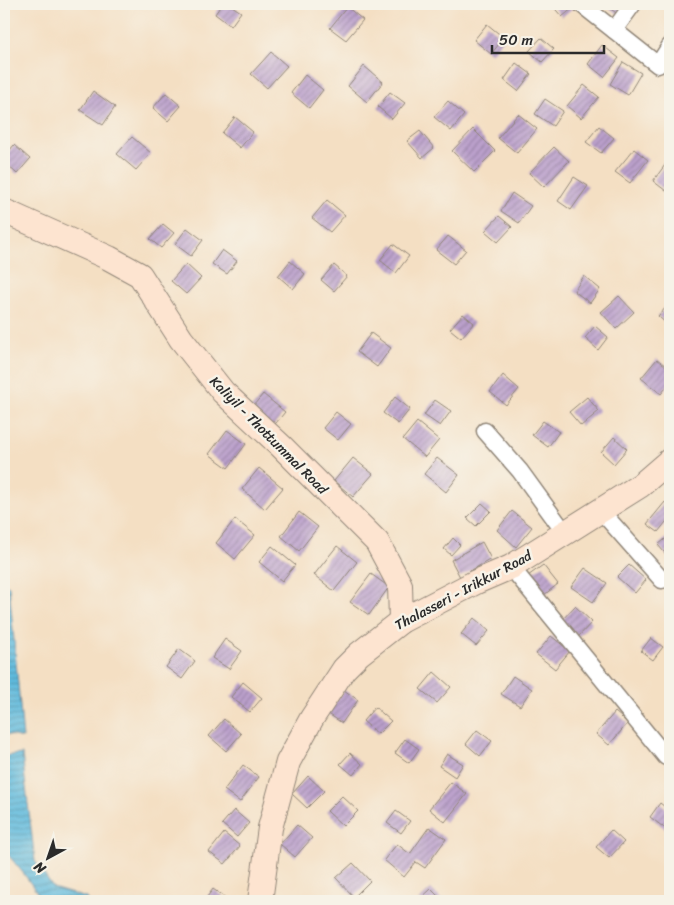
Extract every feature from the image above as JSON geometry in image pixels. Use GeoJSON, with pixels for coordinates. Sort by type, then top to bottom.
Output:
{"type":"FeatureCollection","features":[{"type":"Feature","properties":{"kind":"main road","name":"Kaliyil - Thottummal Road"},"geometry":{"type":"LineString","coordinates":[[4,211],[100,254],[140,275],[181,339],[223,392],[281,446],[377,542],[400,585],[402,621]]}},
{"type":"Feature","properties":{"kind":"main road","name":"Thalasseri - Irikkur Road"},"geometry":{"type":"LineString","coordinates":[[260,901],[270,828],[288,762],[312,718],[344,669],[359,654],[402,621],[476,582],[511,567],[649,479],[670,460]]}},
{"type":"Feature","properties":{"kind":"street"},"geometry":{"type":"LineString","coordinates":[[581,4],[658,65],[670,46]]}},
{"type":"Feature","properties":{"kind":"street"},"geometry":{"type":"LineString","coordinates":[[614,30],[632,4]]}},
{"type":"Feature","properties":{"kind":"street"},"geometry":{"type":"LineString","coordinates":[[485,431],[520,471],[565,533]]}},
{"type":"Feature","properties":{"kind":"street"},"geometry":{"type":"LineString","coordinates":[[601,511],[662,580]]}},
{"type":"Feature","properties":{"kind":"street"},"geometry":{"type":"LineString","coordinates":[[511,567],[666,757]]}},
{"type":"Feature","properties":{"kind":"water"},"geometry":{"type":"Polygon","coordinates":[[[4,583],[9,586],[23,738],[4,734],[4,583]]]}},
{"type":"Feature","properties":{"kind":"water"},"geometry":{"type":"Polygon","coordinates":[[[22,754],[35,861],[53,888],[86,898],[88,901],[43,901],[4,850],[4,756],[22,754]]]}},
{"type":"Feature","properties":{"kind":"building"},"geometry":{"type":"Polygon","coordinates":[[[222,4],[229,4],[241,12],[231,26],[215,14],[222,4]]]}},
{"type":"Feature","properties":{"kind":"building"},"geometry":{"type":"Polygon","coordinates":[[[551,4],[571,4],[574,7],[562,17],[551,4]]]}},
{"type":"Feature","properties":{"kind":"building"},"geometry":{"type":"Polygon","coordinates":[[[604,4],[627,4],[619,15],[604,4]]]}},
{"type":"Feature","properties":{"kind":"building"},"geometry":{"type":"Polygon","coordinates":[[[347,7],[363,20],[346,40],[330,28],[347,7]]]}},
{"type":"Feature","properties":{"kind":"building"},"geometry":{"type":"Polygon","coordinates":[[[487,24],[504,38],[491,54],[474,40],[487,24]]]}},
{"type":"Feature","properties":{"kind":"building"},"geometry":{"type":"Polygon","coordinates":[[[541,38],[554,49],[542,62],[529,51],[541,38]]]}},
{"type":"Feature","properties":{"kind":"building"},"geometry":{"type":"Polygon","coordinates":[[[602,45],[619,58],[604,77],[588,64],[602,45]]]}},
{"type":"Feature","properties":{"kind":"building"},"geometry":{"type":"Polygon","coordinates":[[[271,52],[287,66],[267,88],[251,74],[271,52]]]}},
{"type":"Feature","properties":{"kind":"building"},"geometry":{"type":"Polygon","coordinates":[[[623,62],[641,73],[628,95],[610,84],[623,62]]]}},
{"type":"Feature","properties":{"kind":"building"},"geometry":{"type":"Polygon","coordinates":[[[516,63],[531,74],[518,91],[504,80],[516,63]]]}},
{"type":"Feature","properties":{"kind":"building"},"geometry":{"type":"Polygon","coordinates":[[[364,66],[383,82],[367,102],[348,86],[364,66]]]}},
{"type":"Feature","properties":{"kind":"building"},"geometry":{"type":"Polygon","coordinates":[[[305,75],[323,90],[309,108],[291,93],[305,75]]]}},
{"type":"Feature","properties":{"kind":"building"},"geometry":{"type":"Polygon","coordinates":[[[584,85],[599,97],[581,118],[567,106],[584,85]]]}},
{"type":"Feature","properties":{"kind":"building"},"geometry":{"type":"Polygon","coordinates":[[[93,91],[115,107],[103,125],[80,110],[93,91]]]}},
{"type":"Feature","properties":{"kind":"building"},"geometry":{"type":"Polygon","coordinates":[[[390,92],[405,103],[392,119],[378,107],[390,92]]]}},
{"type":"Feature","properties":{"kind":"building"},"geometry":{"type":"Polygon","coordinates":[[[166,93],[181,106],[168,121],[153,108],[166,93]]]}},
{"type":"Feature","properties":{"kind":"building"},"geometry":{"type":"Polygon","coordinates":[[[545,99],[563,111],[553,126],[535,114],[545,99]]]}},
{"type":"Feature","properties":{"kind":"building"},"geometry":{"type":"Polygon","coordinates":[[[448,101],[464,115],[451,131],[434,117],[448,101]]]}},
{"type":"Feature","properties":{"kind":"building"},"geometry":{"type":"Polygon","coordinates":[[[518,114],[537,129],[517,153],[498,138],[518,114]]]}},
{"type":"Feature","properties":{"kind":"building"},"geometry":{"type":"Polygon","coordinates":[[[235,117],[253,132],[240,148],[222,133],[235,117]]]}},
{"type":"Feature","properties":{"kind":"building"},"geometry":{"type":"Polygon","coordinates":[[[599,126],[614,138],[601,153],[586,142],[599,126]]]}},
{"type":"Feature","properties":{"kind":"building"},"geometry":{"type":"Polygon","coordinates":[[[473,129],[495,151],[474,172],[452,151],[473,129]]]}},
{"type":"Feature","properties":{"kind":"building"},"geometry":{"type":"Polygon","coordinates":[[[420,131],[434,148],[422,158],[407,141],[420,131]]]}},
{"type":"Feature","properties":{"kind":"building"},"geometry":{"type":"Polygon","coordinates":[[[132,137],[151,153],[136,170],[117,154],[132,137]]]}},
{"type":"Feature","properties":{"kind":"building"},"geometry":{"type":"Polygon","coordinates":[[[14,145],[30,159],[17,174],[4,162],[4,157],[14,145]]]}},
{"type":"Feature","properties":{"kind":"building"},"geometry":{"type":"Polygon","coordinates":[[[554,147],[569,161],[544,187],[529,173],[554,147]]]}},
{"type":"Feature","properties":{"kind":"building"},"geometry":{"type":"Polygon","coordinates":[[[634,149],[648,160],[630,183],[615,172],[634,149]]]}},
{"type":"Feature","properties":{"kind":"building"},"geometry":{"type":"Polygon","coordinates":[[[668,161],[670,163],[670,194],[653,181],[668,161]]]}},
{"type":"Feature","properties":{"kind":"building"},"geometry":{"type":"Polygon","coordinates":[[[574,177],[588,186],[571,210],[558,201],[574,177]]]}},
{"type":"Feature","properties":{"kind":"building"},"geometry":{"type":"Polygon","coordinates":[[[512,193],[531,206],[519,223],[501,211],[512,193]]]}},
{"type":"Feature","properties":{"kind":"building"},"geometry":{"type":"Polygon","coordinates":[[[327,200],[345,215],[330,232],[312,218],[327,200]]]}},
{"type":"Feature","properties":{"kind":"building"},"geometry":{"type":"Polygon","coordinates":[[[499,216],[512,227],[498,242],[485,231],[499,216]]]}},
{"type":"Feature","properties":{"kind":"building"},"geometry":{"type":"Polygon","coordinates":[[[163,224],[174,233],[161,248],[150,239],[163,224]]]}},
{"type":"Feature","properties":{"kind":"building"},"geometry":{"type":"Polygon","coordinates":[[[187,228],[203,240],[191,256],[175,244],[187,228]]]}},
{"type":"Feature","properties":{"kind":"building"},"geometry":{"type":"Polygon","coordinates":[[[448,236],[466,250],[454,264],[436,250],[448,236]]]}},
{"type":"Feature","properties":{"kind":"building"},"geometry":{"type":"Polygon","coordinates":[[[393,244],[409,256],[396,273],[380,260],[393,244]]]}},
{"type":"Feature","properties":{"kind":"building"},"geometry":{"type":"Polygon","coordinates":[[[222,250],[237,261],[227,274],[212,264],[222,250]]]}},
{"type":"Feature","properties":{"kind":"building"},"geometry":{"type":"Polygon","coordinates":[[[290,261],[305,274],[293,289],[278,276],[290,261]]]}},
{"type":"Feature","properties":{"kind":"building"},"geometry":{"type":"Polygon","coordinates":[[[186,264],[201,278],[186,294],[171,281],[186,264]]]}},
{"type":"Feature","properties":{"kind":"building"},"geometry":{"type":"Polygon","coordinates":[[[334,265],[347,276],[334,291],[321,280],[334,265]]]}},
{"type":"Feature","properties":{"kind":"building"},"geometry":{"type":"Polygon","coordinates":[[[584,276],[600,289],[590,303],[574,291],[584,276]]]}},
{"type":"Feature","properties":{"kind":"building"},"geometry":{"type":"Polygon","coordinates":[[[619,296],[634,312],[616,329],[601,312],[619,296]]]}},
{"type":"Feature","properties":{"kind":"building"},"geometry":{"type":"Polygon","coordinates":[[[670,303],[670,327],[658,316],[670,303]]]}},
{"type":"Feature","properties":{"kind":"building"},"geometry":{"type":"Polygon","coordinates":[[[463,314],[474,323],[461,338],[450,329],[463,314]]]}},
{"type":"Feature","properties":{"kind":"building"},"geometry":{"type":"Polygon","coordinates":[[[595,326],[608,337],[598,350],[585,338],[595,326]]]}},
{"type":"Feature","properties":{"kind":"building"},"geometry":{"type":"Polygon","coordinates":[[[371,333],[391,348],[377,367],[357,352],[371,333]]]}},
{"type":"Feature","properties":{"kind":"building"},"geometry":{"type":"Polygon","coordinates":[[[657,359],[670,369],[670,383],[661,394],[641,378],[657,359]]]}},
{"type":"Feature","properties":{"kind":"building"},"geometry":{"type":"Polygon","coordinates":[[[503,375],[519,389],[506,405],[490,392],[503,375]]]}},
{"type":"Feature","properties":{"kind":"building"},"geometry":{"type":"Polygon","coordinates":[[[263,394],[285,412],[271,429],[249,411],[263,394]]]}},
{"type":"Feature","properties":{"kind":"building"},"geometry":{"type":"Polygon","coordinates":[[[395,397],[410,409],[398,424],[383,413],[395,397]]]}},
{"type":"Feature","properties":{"kind":"building"},"geometry":{"type":"Polygon","coordinates":[[[587,397],[599,411],[581,426],[569,412],[587,397]]]}},
{"type":"Feature","properties":{"kind":"building"},"geometry":{"type":"Polygon","coordinates":[[[435,400],[451,411],[440,426],[424,415],[435,400]]]}},
{"type":"Feature","properties":{"kind":"building"},"geometry":{"type":"Polygon","coordinates":[[[336,412],[351,424],[338,440],[323,428],[336,412]]]}},
{"type":"Feature","properties":{"kind":"building"},"geometry":{"type":"Polygon","coordinates":[[[543,421],[559,432],[548,447],[532,435],[543,421]]]}},
{"type":"Feature","properties":{"kind":"building"},"geometry":{"type":"Polygon","coordinates":[[[417,422],[439,440],[425,457],[403,439],[417,422]]]}},
{"type":"Feature","properties":{"kind":"building"},"geometry":{"type":"Polygon","coordinates":[[[227,430],[246,444],[228,468],[209,454],[227,430]]]}},
{"type":"Feature","properties":{"kind":"building"},"geometry":{"type":"Polygon","coordinates":[[[614,437],[627,449],[614,464],[601,452],[614,437]]]}},
{"type":"Feature","properties":{"kind":"building"},"geometry":{"type":"Polygon","coordinates":[[[353,458],[373,474],[353,497],[334,481],[353,458]]]}},
{"type":"Feature","properties":{"kind":"building"},"geometry":{"type":"Polygon","coordinates":[[[437,458],[459,475],[446,492],[424,474],[437,458]]]}},
{"type":"Feature","properties":{"kind":"building"},"geometry":{"type":"Polygon","coordinates":[[[259,468],[283,488],[265,509],[242,489],[259,468]]]}},
{"type":"Feature","properties":{"kind":"building"},"geometry":{"type":"Polygon","coordinates":[[[665,502],[670,506],[670,517],[658,532],[647,524],[665,502]]]}},
{"type":"Feature","properties":{"kind":"building"},"geometry":{"type":"Polygon","coordinates":[[[482,503],[491,511],[476,526],[467,518],[482,503]]]}},
{"type":"Feature","properties":{"kind":"building"},"geometry":{"type":"Polygon","coordinates":[[[512,511],[532,527],[516,547],[497,530],[512,511]]]}},
{"type":"Feature","properties":{"kind":"building"},"geometry":{"type":"Polygon","coordinates":[[[299,512],[318,527],[299,551],[281,536],[299,512]]]}},
{"type":"Feature","properties":{"kind":"building"},"geometry":{"type":"Polygon","coordinates":[[[235,519],[255,535],[235,559],[216,543],[235,519]]]}},
{"type":"Feature","properties":{"kind":"building"},"geometry":{"type":"Polygon","coordinates":[[[670,535],[670,559],[658,545],[670,535]]]}},
{"type":"Feature","properties":{"kind":"building"},"geometry":{"type":"Polygon","coordinates":[[[453,538],[460,545],[451,555],[444,549],[453,538]]]}},
{"type":"Feature","properties":{"kind":"building"},"geometry":{"type":"Polygon","coordinates":[[[482,542],[491,559],[460,577],[451,560],[482,542]]]}},
{"type":"Feature","properties":{"kind":"building"},"geometry":{"type":"Polygon","coordinates":[[[272,546],[295,565],[282,581],[259,562],[272,546]]]}},
{"type":"Feature","properties":{"kind":"building"},"geometry":{"type":"Polygon","coordinates":[[[337,546],[357,562],[334,591],[314,575],[337,546]]]}},
{"type":"Feature","properties":{"kind":"building"},"geometry":{"type":"Polygon","coordinates":[[[543,565],[558,584],[544,595],[528,576],[543,565]]]}},
{"type":"Feature","properties":{"kind":"building"},"geometry":{"type":"Polygon","coordinates":[[[629,565],[646,580],[635,593],[617,577],[629,565]]]}},
{"type":"Feature","properties":{"kind":"building"},"geometry":{"type":"Polygon","coordinates":[[[585,568],[607,583],[593,602],[571,587],[585,568]]]}},
{"type":"Feature","properties":{"kind":"building"},"geometry":{"type":"Polygon","coordinates":[[[371,574],[389,587],[369,615],[350,602],[371,574]]]}},
{"type":"Feature","properties":{"kind":"building"},"geometry":{"type":"Polygon","coordinates":[[[575,606],[592,622],[578,637],[561,621],[575,606]]]}},
{"type":"Feature","properties":{"kind":"building"},"geometry":{"type":"Polygon","coordinates":[[[474,618],[489,631],[476,646],[461,634],[474,618]]]}},
{"type":"Feature","properties":{"kind":"building"},"geometry":{"type":"Polygon","coordinates":[[[551,636],[570,651],[555,669],[536,654],[551,636]]]}},
{"type":"Feature","properties":{"kind":"building"},"geometry":{"type":"Polygon","coordinates":[[[651,638],[663,647],[653,660],[641,651],[651,638]]]}},
{"type":"Feature","properties":{"kind":"building"},"geometry":{"type":"Polygon","coordinates":[[[225,639],[242,651],[229,669],[212,658],[225,639]]]}},
{"type":"Feature","properties":{"kind":"building"},"geometry":{"type":"Polygon","coordinates":[[[179,649],[195,661],[182,679],[166,667],[179,649]]]}},
{"type":"Feature","properties":{"kind":"building"},"geometry":{"type":"Polygon","coordinates":[[[434,672],[451,687],[437,703],[420,689],[434,672]]]}},
{"type":"Feature","properties":{"kind":"building"},"geometry":{"type":"Polygon","coordinates":[[[513,676],[532,689],[520,706],[501,694],[513,676]]]}},
{"type":"Feature","properties":{"kind":"building"},"geometry":{"type":"Polygon","coordinates":[[[243,682],[262,698],[250,712],[231,697],[243,682]]]}},
{"type":"Feature","properties":{"kind":"building"},"geometry":{"type":"Polygon","coordinates":[[[344,690],[358,700],[342,723],[327,713],[344,690]]]}},
{"type":"Feature","properties":{"kind":"building"},"geometry":{"type":"Polygon","coordinates":[[[375,707],[391,721],[378,734],[363,721],[375,707]]]}},
{"type":"Feature","properties":{"kind":"building"},"geometry":{"type":"Polygon","coordinates":[[[615,712],[628,723],[609,745],[596,734],[615,712]]]}},
{"type":"Feature","properties":{"kind":"building"},"geometry":{"type":"Polygon","coordinates":[[[224,719],[241,734],[226,751],[209,736],[224,719]]]}},
{"type":"Feature","properties":{"kind":"building"},"geometry":{"type":"Polygon","coordinates":[[[477,730],[492,741],[480,756],[466,744],[477,730]]]}},
{"type":"Feature","properties":{"kind":"building"},"geometry":{"type":"Polygon","coordinates":[[[405,739],[419,749],[409,763],[395,753],[405,739]]]}},
{"type":"Feature","properties":{"kind":"building"},"geometry":{"type":"Polygon","coordinates":[[[350,753],[362,764],[353,775],[340,764],[350,753]]]}},
{"type":"Feature","properties":{"kind":"building"},"geometry":{"type":"Polygon","coordinates":[[[447,754],[463,764],[455,777],[439,766],[447,754]]]}},
{"type":"Feature","properties":{"kind":"building"},"geometry":{"type":"Polygon","coordinates":[[[243,765],[259,777],[240,802],[224,790],[243,765]]]}},
{"type":"Feature","properties":{"kind":"building"},"geometry":{"type":"Polygon","coordinates":[[[308,776],[324,791],[307,808],[292,794],[308,776]]]}},
{"type":"Feature","properties":{"kind":"building"},"geometry":{"type":"Polygon","coordinates":[[[451,782],[467,794],[445,822],[429,809],[451,782]]]}},
{"type":"Feature","properties":{"kind":"building"},"geometry":{"type":"Polygon","coordinates":[[[342,796],[358,811],[343,826],[327,811],[342,796]]]}},
{"type":"Feature","properties":{"kind":"building"},"geometry":{"type":"Polygon","coordinates":[[[660,803],[670,811],[670,825],[667,830],[650,817],[660,803]]]}},
{"type":"Feature","properties":{"kind":"building"},"geometry":{"type":"Polygon","coordinates":[[[234,810],[249,823],[237,837],[222,824],[234,810]]]}},
{"type":"Feature","properties":{"kind":"building"},"geometry":{"type":"Polygon","coordinates":[[[396,811],[410,821],[401,833],[387,823],[396,811]]]}},
{"type":"Feature","properties":{"kind":"building"},"geometry":{"type":"Polygon","coordinates":[[[297,825],[312,838],[295,857],[280,844],[297,825]]]}},
{"type":"Feature","properties":{"kind":"building"},"geometry":{"type":"Polygon","coordinates":[[[429,827],[446,839],[425,868],[416,862],[404,877],[384,860],[397,844],[410,854],[429,827]]]}},
{"type":"Feature","properties":{"kind":"building"},"geometry":{"type":"Polygon","coordinates":[[[611,830],[624,842],[609,858],[596,847],[611,830]]]}},
{"type":"Feature","properties":{"kind":"building"},"geometry":{"type":"Polygon","coordinates":[[[224,833],[240,846],[225,864],[209,852],[224,833]]]}},
{"type":"Feature","properties":{"kind":"building"},"geometry":{"type":"Polygon","coordinates":[[[353,863],[370,881],[354,897],[336,878],[353,863]]]}},
{"type":"Feature","properties":{"kind":"building"},"geometry":{"type":"Polygon","coordinates":[[[213,889],[230,901],[204,901],[213,889]]]}},
{"type":"Feature","properties":{"kind":"building"},"geometry":{"type":"Polygon","coordinates":[[[431,889],[443,901],[418,901],[431,889]]]}}]}
